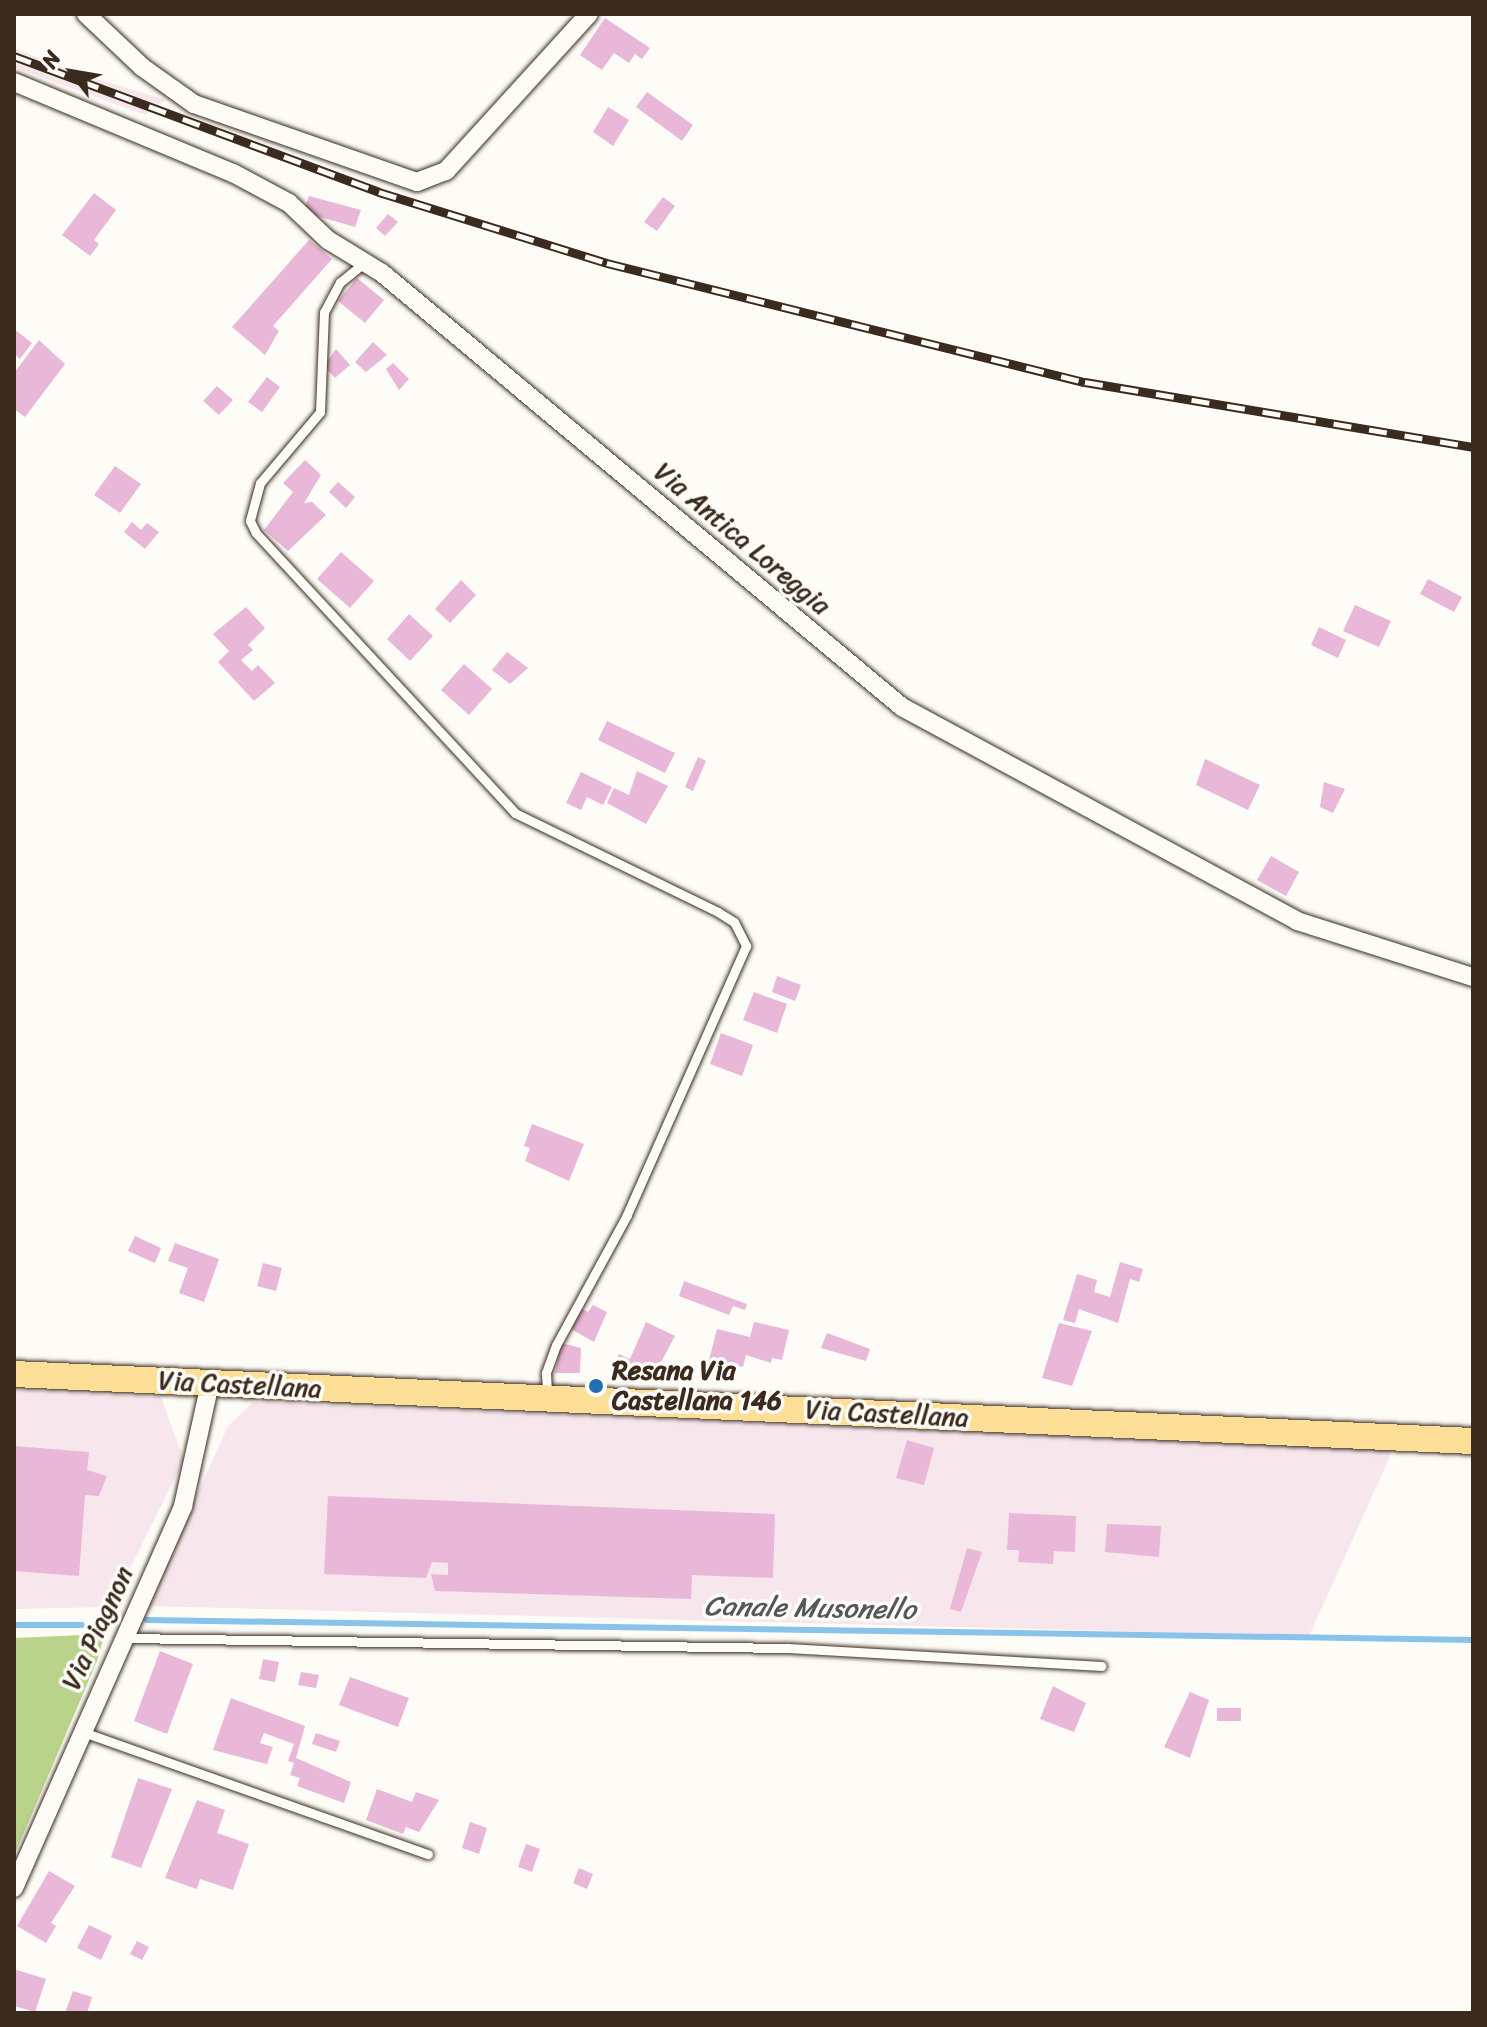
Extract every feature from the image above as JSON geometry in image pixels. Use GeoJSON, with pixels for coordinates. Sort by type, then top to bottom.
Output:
{"type":"FeatureCollection","features":[{"type":"Feature","properties":{"kind":"main road","name":"Via Castellana"},"geometry":{"type":"LineString","coordinates":[[14,1374],[1473,1441]]}},
{"type":"Feature","properties":{"kind":"street"},"geometry":{"type":"LineString","coordinates":[[86,14],[142,67],[194,104],[417,182],[446,171],[589,14]]}},
{"type":"Feature","properties":{"kind":"street","name":"Via Antica Loreggia"},"geometry":{"type":"LineString","coordinates":[[14,82],[233,173],[289,203],[328,240],[365,262],[902,707],[1297,921],[1473,977]]}},
{"type":"Feature","properties":{"kind":"street","name":"Via Piagnon"},"geometry":{"type":"LineString","coordinates":[[14,1888],[80,1731],[183,1506],[210,1383]]}},
{"type":"Feature","properties":{"kind":"lane"},"geometry":{"type":"LineString","coordinates":[[365,262],[340,282],[324,312],[320,412],[260,483],[250,521],[256,533],[515,813],[718,912],[734,922],[746,946],[627,1215],[556,1345],[546,1373],[547,1399]]}},
{"type":"Feature","properties":{"kind":"lane"},"geometry":{"type":"LineString","coordinates":[[122,1638],[788,1648],[1101,1666]]}},
{"type":"Feature","properties":{"kind":"lane"},"geometry":{"type":"LineString","coordinates":[[80,1731],[428,1854]]}},
{"type":"Feature","properties":{"kind":"shaded area"},"geometry":{"type":"Polygon","coordinates":[[[14,48],[72,71],[166,100],[145,115],[14,67],[14,48]]]}},
{"type":"Feature","properties":{"kind":"shaded area"},"geometry":{"type":"Polygon","coordinates":[[[14,1390],[161,1397],[184,1460],[111,1607],[14,1609],[14,1390]]]}},
{"type":"Feature","properties":{"kind":"shaded area"},"geometry":{"type":"Polygon","coordinates":[[[253,1402],[1393,1450],[1309,1636],[146,1606],[228,1426],[253,1402]]]}},
{"type":"Feature","properties":{"kind":"green space"},"geometry":{"type":"Polygon","coordinates":[[[105,1634],[97,1661],[14,1856],[14,1638],[105,1634]]]}},
{"type":"Feature","properties":{"kind":"building"},"geometry":{"type":"Polygon","coordinates":[[[605,18],[650,48],[642,59],[635,54],[629,63],[614,53],[602,70],[580,55],[605,18]]]}},
{"type":"Feature","properties":{"kind":"building"},"geometry":{"type":"Polygon","coordinates":[[[647,92],[693,125],[682,141],[636,107],[647,92]]]}},
{"type":"Feature","properties":{"kind":"building"},"geometry":{"type":"Polygon","coordinates":[[[608,107],[629,120],[613,146],[593,132],[608,107]]]}},
{"type":"Feature","properties":{"kind":"building"},"geometry":{"type":"Polygon","coordinates":[[[94,193],[116,210],[94,240],[99,244],[90,256],[62,235],[94,193]]]}},
{"type":"Feature","properties":{"kind":"building"},"geometry":{"type":"Polygon","coordinates":[[[309,196],[361,210],[355,227],[303,212],[309,196]]]}},
{"type":"Feature","properties":{"kind":"building"},"geometry":{"type":"Polygon","coordinates":[[[663,197],[675,206],[657,231],[644,222],[663,197]]]}},
{"type":"Feature","properties":{"kind":"building"},"geometry":{"type":"Polygon","coordinates":[[[388,214],[398,222],[385,236],[376,228],[388,214]]]}},
{"type":"Feature","properties":{"kind":"building"},"geometry":{"type":"Polygon","coordinates":[[[309,240],[332,259],[273,326],[279,331],[265,355],[232,327],[309,240]]]}},
{"type":"Feature","properties":{"kind":"building"},"geometry":{"type":"Polygon","coordinates":[[[357,278],[384,300],[365,323],[338,301],[357,278]]]}},
{"type":"Feature","properties":{"kind":"building"},"geometry":{"type":"Polygon","coordinates":[[[14,329],[32,343],[20,359],[14,354],[14,329]]]}},
{"type":"Feature","properties":{"kind":"building"},"geometry":{"type":"Polygon","coordinates":[[[39,340],[65,364],[25,417],[14,409],[14,373],[39,340]]]}},
{"type":"Feature","properties":{"kind":"building"},"geometry":{"type":"Polygon","coordinates":[[[373,342],[387,355],[366,372],[355,362],[373,342]]]}},
{"type":"Feature","properties":{"kind":"building"},"geometry":{"type":"Polygon","coordinates":[[[336,349],[350,365],[335,378],[324,366],[336,349]]]}},
{"type":"Feature","properties":{"kind":"building"},"geometry":{"type":"Polygon","coordinates":[[[393,363],[409,379],[399,390],[386,369],[393,363]]]}},
{"type":"Feature","properties":{"kind":"building"},"geometry":{"type":"Polygon","coordinates":[[[267,377],[280,387],[262,412],[248,402],[267,377]]]}},
{"type":"Feature","properties":{"kind":"building"},"geometry":{"type":"Polygon","coordinates":[[[217,386],[233,400],[219,415],[203,401],[217,386]]]}},
{"type":"Feature","properties":{"kind":"building"},"geometry":{"type":"Polygon","coordinates":[[[305,460],[321,475],[304,503],[312,502],[326,515],[288,551],[264,530],[293,492],[283,483],[305,460]]]}},
{"type":"Feature","properties":{"kind":"building"},"geometry":{"type":"Polygon","coordinates":[[[115,466],[141,484],[120,513],[94,495],[115,466]]]}},
{"type":"Feature","properties":{"kind":"building"},"geometry":{"type":"Polygon","coordinates":[[[338,482],[355,497],[346,508],[329,492],[338,482]]]}},
{"type":"Feature","properties":{"kind":"building"},"geometry":{"type":"Polygon","coordinates":[[[132,522],[141,530],[147,523],[159,532],[145,549],[124,532],[132,522]]]}},
{"type":"Feature","properties":{"kind":"building"},"geometry":{"type":"Polygon","coordinates":[[[341,552],[374,581],[350,608],[317,579],[341,552]]]}},
{"type":"Feature","properties":{"kind":"building"},"geometry":{"type":"Polygon","coordinates":[[[1428,579],[1462,597],[1454,612],[1420,594],[1428,579]]]}},
{"type":"Feature","properties":{"kind":"building"},"geometry":{"type":"Polygon","coordinates":[[[461,580],[476,595],[450,623],[435,609],[461,580]]]}},
{"type":"Feature","properties":{"kind":"building"},"geometry":{"type":"Polygon","coordinates":[[[1355,605],[1391,621],[1379,647],[1343,631],[1355,605]]]}},
{"type":"Feature","properties":{"kind":"building"},"geometry":{"type":"Polygon","coordinates":[[[246,607],[265,628],[248,645],[253,650],[241,660],[252,671],[258,665],[275,683],[254,701],[218,662],[229,651],[213,634],[246,607]]]}},
{"type":"Feature","properties":{"kind":"building"},"geometry":{"type":"Polygon","coordinates":[[[409,614],[433,636],[410,661],[387,639],[409,614]]]}},
{"type":"Feature","properties":{"kind":"building"},"geometry":{"type":"Polygon","coordinates":[[[1319,627],[1346,640],[1338,658],[1311,645],[1319,627]]]}},
{"type":"Feature","properties":{"kind":"building"},"geometry":{"type":"Polygon","coordinates":[[[507,652],[528,668],[510,684],[492,670],[507,652]]]}},
{"type":"Feature","properties":{"kind":"building"},"geometry":{"type":"Polygon","coordinates":[[[464,664],[492,689],[469,715],[441,690],[464,664]]]}},
{"type":"Feature","properties":{"kind":"building"},"geometry":{"type":"Polygon","coordinates":[[[607,721],[675,753],[665,773],[598,740],[607,721]]]}},
{"type":"Feature","properties":{"kind":"building"},"geometry":{"type":"Polygon","coordinates":[[[698,757],[706,761],[693,791],[685,787],[698,757]]]}},
{"type":"Feature","properties":{"kind":"building"},"geometry":{"type":"Polygon","coordinates":[[[1205,759],[1260,785],[1248,810],[1196,785],[1205,759]]]}},
{"type":"Feature","properties":{"kind":"building"},"geometry":{"type":"Polygon","coordinates":[[[637,771],[668,786],[646,824],[607,803],[614,788],[629,795],[637,771]]]}},
{"type":"Feature","properties":{"kind":"building"},"geometry":{"type":"Polygon","coordinates":[[[581,772],[612,787],[603,805],[587,797],[581,810],[566,803],[581,772]]]}},
{"type":"Feature","properties":{"kind":"building"},"geometry":{"type":"Polygon","coordinates":[[[1324,782],[1345,789],[1333,813],[1320,807],[1324,782]]]}},
{"type":"Feature","properties":{"kind":"building"},"geometry":{"type":"Polygon","coordinates":[[[1271,856],[1299,872],[1286,896],[1257,880],[1271,856]]]}},
{"type":"Feature","properties":{"kind":"building"},"geometry":{"type":"Polygon","coordinates":[[[777,976],[801,985],[795,1001],[772,992],[777,976]]]}},
{"type":"Feature","properties":{"kind":"building"},"geometry":{"type":"Polygon","coordinates":[[[754,992],[787,1004],[777,1033],[743,1020],[754,992]]]}},
{"type":"Feature","properties":{"kind":"building"},"geometry":{"type":"Polygon","coordinates":[[[721,1033],[753,1045],[742,1076],[710,1064],[721,1033]]]}},
{"type":"Feature","properties":{"kind":"building"},"geometry":{"type":"Polygon","coordinates":[[[532,1124],[584,1144],[569,1181],[525,1161],[530,1148],[524,1146],[532,1124]]]}},
{"type":"Feature","properties":{"kind":"building"},"geometry":{"type":"Polygon","coordinates":[[[135,1236],[161,1248],[155,1263],[128,1251],[135,1236]]]}},
{"type":"Feature","properties":{"kind":"building"},"geometry":{"type":"Polygon","coordinates":[[[175,1243],[219,1259],[204,1302],[179,1293],[188,1268],[168,1261],[175,1243]]]}},
{"type":"Feature","properties":{"kind":"building"},"geometry":{"type":"Polygon","coordinates":[[[1120,1262],[1143,1269],[1139,1282],[1130,1279],[1118,1323],[1079,1309],[1075,1323],[1063,1320],[1077,1274],[1097,1280],[1094,1292],[1110,1297],[1120,1262]]]}},
{"type":"Feature","properties":{"kind":"building"},"geometry":{"type":"Polygon","coordinates":[[[263,1263],[282,1268],[276,1291],[257,1286],[263,1263]]]}},
{"type":"Feature","properties":{"kind":"building"},"geometry":{"type":"Polygon","coordinates":[[[684,1281],[747,1304],[745,1310],[733,1306],[729,1315],[679,1296],[684,1281]]]}},
{"type":"Feature","properties":{"kind":"building"},"geometry":{"type":"Polygon","coordinates":[[[593,1305],[607,1312],[594,1342],[571,1329],[582,1309],[588,1312],[593,1305]]]}},
{"type":"Feature","properties":{"kind":"building"},"geometry":{"type":"Polygon","coordinates":[[[646,1322],[675,1336],[651,1381],[615,1363],[619,1354],[630,1359],[646,1322]]]}},
{"type":"Feature","properties":{"kind":"building"},"geometry":{"type":"Polygon","coordinates":[[[754,1322],[789,1330],[782,1360],[772,1358],[771,1363],[746,1355],[743,1367],[709,1360],[717,1329],[750,1337],[754,1322]]]}},
{"type":"Feature","properties":{"kind":"building"},"geometry":{"type":"Polygon","coordinates":[[[1059,1323],[1092,1331],[1072,1386],[1042,1378],[1059,1323]]]}},
{"type":"Feature","properties":{"kind":"building"},"geometry":{"type":"Polygon","coordinates":[[[827,1333],[870,1349],[866,1361],[821,1348],[827,1333]]]}},
{"type":"Feature","properties":{"kind":"building"},"geometry":{"type":"Polygon","coordinates":[[[561,1343],[581,1348],[580,1373],[555,1373],[561,1343]]]}},
{"type":"Feature","properties":{"kind":"building"},"geometry":{"type":"Polygon","coordinates":[[[907,1440],[934,1448],[924,1485],[896,1478],[907,1440]]]}},
{"type":"Feature","properties":{"kind":"building"},"geometry":{"type":"Polygon","coordinates":[[[14,1446],[89,1452],[87,1470],[107,1476],[99,1496],[85,1495],[79,1576],[14,1571],[14,1446]]]}},
{"type":"Feature","properties":{"kind":"building"},"geometry":{"type":"Polygon","coordinates":[[[328,1496],[775,1514],[773,1578],[692,1575],[691,1599],[435,1591],[431,1574],[448,1575],[448,1563],[432,1562],[426,1578],[324,1574],[328,1496]]]}},
{"type":"Feature","properties":{"kind":"building"},"geometry":{"type":"Polygon","coordinates":[[[1009,1513],[1076,1516],[1075,1552],[1054,1551],[1053,1564],[1018,1562],[1019,1550],[1007,1550],[1009,1513]]]}},
{"type":"Feature","properties":{"kind":"building"},"geometry":{"type":"Polygon","coordinates":[[[1107,1524],[1161,1526],[1159,1557],[1105,1552],[1107,1524]]]}},
{"type":"Feature","properties":{"kind":"building"},"geometry":{"type":"Polygon","coordinates":[[[967,1548],[982,1552],[961,1612],[950,1609],[967,1548]]]}},
{"type":"Feature","properties":{"kind":"building"},"geometry":{"type":"Polygon","coordinates":[[[160,1651],[193,1664],[167,1734],[134,1721],[160,1651]]]}},
{"type":"Feature","properties":{"kind":"building"},"geometry":{"type":"Polygon","coordinates":[[[263,1659],[279,1662],[275,1682],[259,1679],[263,1659]]]}},
{"type":"Feature","properties":{"kind":"building"},"geometry":{"type":"Polygon","coordinates":[[[301,1672],[319,1675],[316,1688],[298,1685],[301,1672]]]}},
{"type":"Feature","properties":{"kind":"building"},"geometry":{"type":"Polygon","coordinates":[[[350,1677],[409,1698],[398,1727],[339,1705],[350,1677]]]}},
{"type":"Feature","properties":{"kind":"building"},"geometry":{"type":"Polygon","coordinates":[[[1053,1686],[1086,1703],[1074,1732],[1040,1719],[1053,1686]]]}},
{"type":"Feature","properties":{"kind":"building"},"geometry":{"type":"Polygon","coordinates":[[[1190,1692],[1209,1700],[1190,1758],[1164,1747],[1190,1692]]]}},
{"type":"Feature","properties":{"kind":"building"},"geometry":{"type":"Polygon","coordinates":[[[231,1698],[305,1726],[296,1758],[351,1782],[344,1803],[297,1786],[300,1778],[290,1775],[294,1763],[288,1761],[294,1744],[264,1733],[260,1743],[273,1747],[267,1764],[213,1750],[231,1698]]]}},
{"type":"Feature","properties":{"kind":"building"},"geometry":{"type":"Polygon","coordinates":[[[1217,1708],[1241,1708],[1241,1721],[1217,1721],[1217,1708]]]}},
{"type":"Feature","properties":{"kind":"building"},"geometry":{"type":"Polygon","coordinates":[[[316,1733],[340,1741],[336,1752],[312,1744],[316,1733]]]}},
{"type":"Feature","properties":{"kind":"building"},"geometry":{"type":"Polygon","coordinates":[[[138,1778],[172,1789],[141,1868],[111,1857],[138,1778]]]}},
{"type":"Feature","properties":{"kind":"building"},"geometry":{"type":"Polygon","coordinates":[[[377,1789],[412,1802],[416,1792],[439,1800],[419,1832],[406,1827],[403,1834],[366,1820],[377,1789]]]}},
{"type":"Feature","properties":{"kind":"building"},"geometry":{"type":"Polygon","coordinates":[[[197,1800],[225,1810],[217,1833],[249,1844],[233,1890],[200,1879],[197,1889],[165,1878],[197,1800]]]}},
{"type":"Feature","properties":{"kind":"building"},"geometry":{"type":"Polygon","coordinates":[[[470,1822],[487,1828],[479,1854],[462,1848],[470,1822]]]}},
{"type":"Feature","properties":{"kind":"building"},"geometry":{"type":"Polygon","coordinates":[[[526,1844],[540,1849],[532,1872],[518,1867],[526,1844]]]}},
{"type":"Feature","properties":{"kind":"building"},"geometry":{"type":"Polygon","coordinates":[[[579,1868],[593,1874],[587,1889],[573,1883],[579,1868]]]}},
{"type":"Feature","properties":{"kind":"building"},"geometry":{"type":"Polygon","coordinates":[[[49,1871],[75,1886],[51,1923],[56,1926],[46,1943],[17,1926],[49,1871]]]}},
{"type":"Feature","properties":{"kind":"building"},"geometry":{"type":"Polygon","coordinates":[[[89,1925],[112,1936],[101,1960],[77,1948],[89,1925]]]}},
{"type":"Feature","properties":{"kind":"building"},"geometry":{"type":"Polygon","coordinates":[[[137,1941],[149,1947],[142,1960],[130,1954],[137,1941]]]}},
{"type":"Feature","properties":{"kind":"building"},"geometry":{"type":"Polygon","coordinates":[[[14,1969],[46,1979],[35,2012],[14,2006],[14,1969]]]}},
{"type":"Feature","properties":{"kind":"building"},"geometry":{"type":"Polygon","coordinates":[[[73,1991],[92,1997],[87,2013],[65,2013],[73,1991]]]}},
{"type":"Feature","properties":{"kind":"waterway","name":"Canale Musonello"},"geometry":{"type":"LineString","coordinates":[[147,1620],[1473,1640]]}},
{"type":"Feature","properties":{"kind":"waterway","name":"Canale Musonello"},"geometry":{"type":"LineString","coordinates":[[14,1625],[82,1625]]}},
{"type":"Feature","properties":{"kind":"railway"},"geometry":{"type":"LineString","coordinates":[[14,56],[379,192],[607,263],[1085,382],[1473,447]]}},
{"type":"Feature","properties":{"kind":"place","name":"Resana Via Castellana 146"},"geometry":{"type":"Point","coordinates":[596,1386]}}]}
